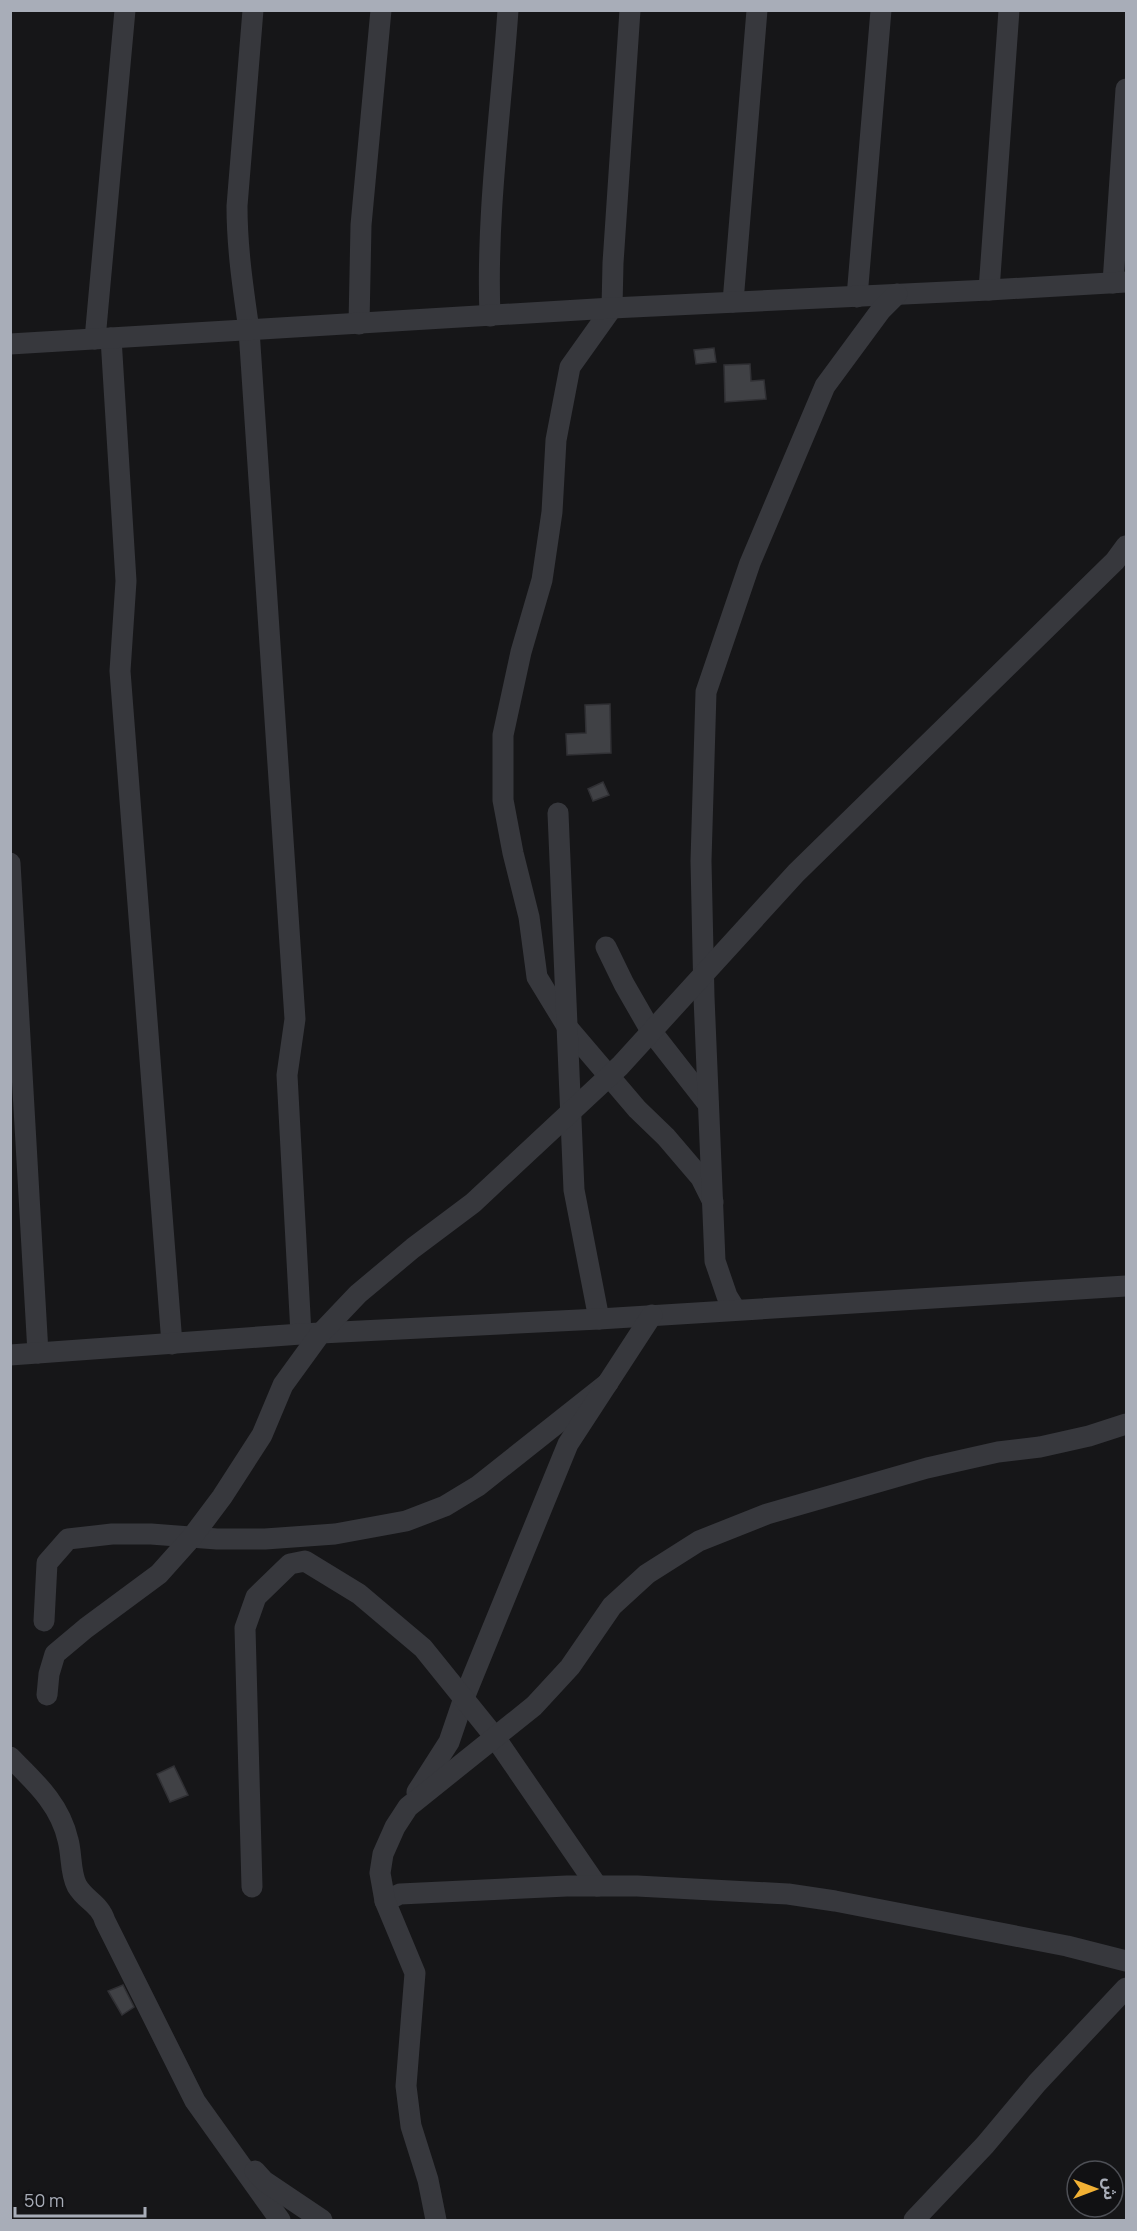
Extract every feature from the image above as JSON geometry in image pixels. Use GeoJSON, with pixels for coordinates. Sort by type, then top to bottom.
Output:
{"type":"FeatureCollection","features":[{"type":"Feature","properties":{"kind":"street"},"geometry":{"type":"LineString","coordinates":[[125,10],[103,339],[126,581],[120,671],[172,1344]]}},
{"type":"Feature","properties":{"kind":"street"},"geometry":{"type":"LineString","coordinates":[[253,10],[237,206],[240,271],[249,330],[295,1019],[287,1074],[310,1334]]}},
{"type":"Feature","properties":{"kind":"street"},"geometry":{"type":"LineString","coordinates":[[359,324],[362,225],[381,10]]}},
{"type":"Feature","properties":{"kind":"street"},"geometry":{"type":"LineString","coordinates":[[490,316],[488,264],[490,220],[508,10]]}},
{"type":"Feature","properties":{"kind":"street"},"geometry":{"type":"LineString","coordinates":[[630,10],[612,308],[570,368],[556,440],[552,512],[542,580],[521,652],[503,735],[503,800],[513,854],[529,917],[537,977],[568,1028],[637,1109],[666,1137],[694,1170],[713,1202]]}},
{"type":"Feature","properties":{"kind":"street"},"geometry":{"type":"LineString","coordinates":[[734,302],[757,10]]}},
{"type":"Feature","properties":{"kind":"street"},"geometry":{"type":"LineString","coordinates":[[857,297],[882,10]]}},
{"type":"Feature","properties":{"kind":"street"},"geometry":{"type":"LineString","coordinates":[[989,290],[1009,10]]}},
{"type":"Feature","properties":{"kind":"street"},"geometry":{"type":"LineString","coordinates":[[10,344],[612,308],[1120,282],[1126,89]]}},
{"type":"Feature","properties":{"kind":"street"},"geometry":{"type":"LineString","coordinates":[[735,1309],[727,1296],[715,1261],[701,861],[706,692],[750,563],[825,386],[881,309],[897,294]]}},
{"type":"Feature","properties":{"kind":"street"},"geometry":{"type":"LineString","coordinates":[[47,1695],[49,1674],[56,1654],[86,1628],[159,1574],[192,1537],[222,1497],[262,1435],[283,1385],[310,1334],[413,1248],[473,1203],[609,1077],[795,873],[1115,561],[1126,546]]}},
{"type":"Feature","properties":{"kind":"street"},"geometry":{"type":"LineString","coordinates":[[558,813],[574,1190],[599,1319]]}},
{"type":"Feature","properties":{"kind":"street"},"geometry":{"type":"LineString","coordinates":[[10,863],[38,1353]]}},
{"type":"Feature","properties":{"kind":"street"},"geometry":{"type":"LineString","coordinates":[[606,947],[651,1031],[708,1104]]}},
{"type":"Feature","properties":{"kind":"street"},"geometry":{"type":"LineString","coordinates":[[10,1355],[310,1334],[599,1319],[1126,1286]]}},
{"type":"Feature","properties":{"kind":"street"},"geometry":{"type":"LineString","coordinates":[[436,2220],[428,2180],[411,2126],[406,2086],[415,1973],[385,1901],[381,1873],[383,1854],[396,1827],[449,1742],[464,1698],[567,1444],[652,1315]]}},
{"type":"Feature","properties":{"kind":"street"},"geometry":{"type":"LineString","coordinates":[[44,1621],[46,1563],[68,1539],[112,1534],[265,1539],[335,1534],[406,1521],[445,1506],[478,1486],[608,1383]]}},
{"type":"Feature","properties":{"kind":"street"},"geometry":{"type":"LineString","coordinates":[[408,1807],[534,1706],[570,1667],[612,1606],[647,1574],[699,1541],[767,1514],[927,1468],[998,1452],[1040,1447],[1126,1424]]}},
{"type":"Feature","properties":{"kind":"street"},"geometry":{"type":"LineString","coordinates":[[252,1887],[245,1628],[256,1597],[290,1564],[304,1561],[359,1594],[423,1648],[494,1736],[597,1886]]}},
{"type":"Feature","properties":{"kind":"street"},"geometry":{"type":"LineString","coordinates":[[10,1757],[51,1799],[68,1838],[76,1884],[86,1899],[102,1910],[120,1952],[195,2101],[280,2220]]}},
{"type":"Feature","properties":{"kind":"street"},"geometry":{"type":"LineString","coordinates":[[385,1901],[400,1894],[597,1886],[788,1894],[835,1900],[1067,1946],[1126,1961]]}},
{"type":"Feature","properties":{"kind":"street"},"geometry":{"type":"LineString","coordinates":[[914,2220],[985,2145],[1036,2083],[1126,1988]]}},
{"type":"Feature","properties":{"kind":"street"},"geometry":{"type":"LineString","coordinates":[[216,2131],[264,2181],[322,2220]]}},
{"type":"Feature","properties":{"kind":"building"},"geometry":{"type":"Polygon","coordinates":[[[714,348],[716,362],[696,364],[694,350],[714,348]]]}},
{"type":"Feature","properties":{"kind":"building"},"geometry":{"type":"Polygon","coordinates":[[[750,364],[751,381],[764,380],[766,399],[725,402],[724,365],[750,364]]]}},
{"type":"Feature","properties":{"kind":"building"},"geometry":{"type":"Polygon","coordinates":[[[610,704],[611,753],[567,755],[566,734],[586,733],[585,705],[610,704]]]}},
{"type":"Feature","properties":{"kind":"building"},"geometry":{"type":"Polygon","coordinates":[[[603,782],[609,795],[593,801],[588,789],[603,782]]]}},
{"type":"Feature","properties":{"kind":"building"},"geometry":{"type":"Polygon","coordinates":[[[174,1766],[188,1795],[170,1802],[157,1774],[174,1766]]]}},
{"type":"Feature","properties":{"kind":"building"},"geometry":{"type":"Polygon","coordinates":[[[123,1985],[134,2007],[122,2015],[108,1991],[123,1985]]]}}]}
